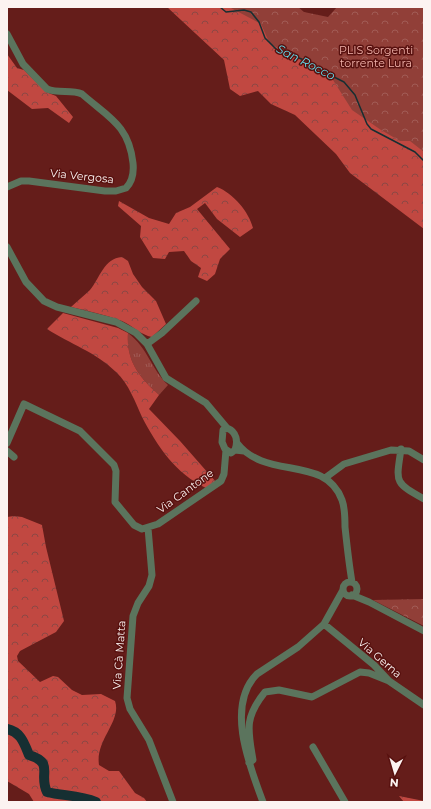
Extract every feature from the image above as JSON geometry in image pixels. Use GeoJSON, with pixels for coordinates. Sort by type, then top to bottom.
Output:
{"type":"FeatureCollection","features":[{"type":"Feature","properties":{"kind":"street","name":"Via Vergosa"},"geometry":{"type":"LineString","coordinates":[[7,34],[23,64],[47,89],[52,91],[75,90],[120,125],[129,143],[132,155],[133,177],[126,188],[116,191],[69,187],[29,181],[21,181],[7,187]]}},
{"type":"Feature","properties":{"kind":"street"},"geometry":{"type":"LineString","coordinates":[[7,247],[26,282],[44,301],[57,307],[116,322],[136,333],[147,344],[166,378],[206,402],[218,417],[224,431],[222,442],[231,451],[244,452],[271,465],[311,472],[325,478],[337,489],[343,501],[349,586],[346,594],[369,602],[424,631]]}},
{"type":"Feature","properties":{"kind":"street"},"geometry":{"type":"LineString","coordinates":[[147,344],[162,333],[196,301]]}},
{"type":"Feature","properties":{"kind":"street"},"geometry":{"type":"LineString","coordinates":[[7,443],[24,404],[80,431],[114,465],[116,471],[115,502],[134,525],[145,528]]}},
{"type":"Feature","properties":{"kind":"street"},"geometry":{"type":"LineString","coordinates":[[224,431],[234,432],[237,443],[244,452]]}},
{"type":"Feature","properties":{"kind":"street"},"geometry":{"type":"LineString","coordinates":[[231,451],[237,443]]}},
{"type":"Feature","properties":{"kind":"street"},"geometry":{"type":"LineString","coordinates":[[325,478],[344,464],[401,449],[409,451],[424,460]]}},
{"type":"Feature","properties":{"kind":"street"},"geometry":{"type":"LineString","coordinates":[[401,449],[397,476],[399,483],[424,499]]}},
{"type":"Feature","properties":{"kind":"street"},"geometry":{"type":"LineString","coordinates":[[7,451],[14,457]]}},
{"type":"Feature","properties":{"kind":"street","name":"Via Cantone"},"geometry":{"type":"LineString","coordinates":[[145,528],[158,524],[221,481],[225,459],[231,451]]}},
{"type":"Feature","properties":{"kind":"street","name":"Via Cà Matta"},"geometry":{"type":"LineString","coordinates":[[145,528],[152,575],[149,586],[138,603],[133,616],[127,698],[130,709],[149,740],[173,802]]}},
{"type":"Feature","properties":{"kind":"street"},"geometry":{"type":"LineString","coordinates":[[333,606],[355,593],[349,586]]}},
{"type":"Feature","properties":{"kind":"street"},"geometry":{"type":"LineString","coordinates":[[349,586],[369,602]]}},
{"type":"Feature","properties":{"kind":"street"},"geometry":{"type":"LineString","coordinates":[[263,802],[249,763],[243,735],[242,718],[244,702],[252,679],[257,674],[298,647],[324,624],[333,606],[349,586]]}},
{"type":"Feature","properties":{"kind":"street","name":"Via Gerna"},"geometry":{"type":"LineString","coordinates":[[324,624],[374,665],[389,681],[424,704]]}},
{"type":"Feature","properties":{"kind":"street"},"geometry":{"type":"LineString","coordinates":[[249,763],[253,760],[248,741],[248,726],[251,715],[265,692],[279,690],[312,697],[360,672],[369,673],[377,678],[389,681]]}},
{"type":"Feature","properties":{"kind":"street"},"geometry":{"type":"LineString","coordinates":[[313,747],[345,802]]}},
{"type":"Feature","properties":{"kind":"green space"},"geometry":{"type":"Polygon","coordinates":[[[167,7],[286,7],[329,20],[424,8],[424,229],[350,173],[336,154],[295,115],[271,104],[258,91],[240,96],[230,89],[224,60],[167,7]]]}},
{"type":"Feature","properties":{"kind":"green space","name":"PLIS Sorgenti torrente Lura"},"geometry":{"type":"Polygon","coordinates":[[[229,7],[298,7],[304,12],[328,17],[337,7],[423,7],[424,152],[410,141],[400,141],[381,130],[352,110],[333,80],[303,63],[299,58],[270,44],[261,24],[229,7]]]}},
{"type":"Feature","properties":{"kind":"green space"},"geometry":{"type":"Polygon","coordinates":[[[7,54],[17,68],[24,70],[46,92],[56,96],[73,117],[69,123],[48,108],[32,109],[7,90],[7,54]]]}},
{"type":"Feature","properties":{"kind":"green space"},"geometry":{"type":"Polygon","coordinates":[[[217,187],[229,194],[240,204],[248,216],[253,228],[240,237],[217,219],[205,203],[197,209],[230,249],[220,259],[215,274],[207,281],[198,277],[201,268],[191,261],[184,251],[169,252],[165,259],[153,258],[140,237],[141,226],[118,206],[119,201],[149,218],[169,224],[176,213],[190,207],[217,187]]]}},
{"type":"Feature","properties":{"kind":"green space"},"geometry":{"type":"Polygon","coordinates":[[[122,257],[128,261],[133,274],[142,287],[156,301],[166,324],[152,337],[122,321],[71,307],[90,290],[103,269],[111,261],[122,257]]]}},
{"type":"Feature","properties":{"kind":"green space"},"geometry":{"type":"Polygon","coordinates":[[[63,313],[118,328],[128,333],[129,352],[135,368],[145,382],[159,395],[149,409],[180,441],[216,482],[206,488],[185,475],[161,449],[121,377],[100,359],[47,329],[63,313]]]}},
{"type":"Feature","properties":{"kind":"green space"},"geometry":{"type":"Polygon","coordinates":[[[128,333],[140,345],[157,372],[168,385],[159,395],[145,382],[135,368],[129,352],[128,333]]]}},
{"type":"Feature","properties":{"kind":"green space"},"geometry":{"type":"Polygon","coordinates":[[[7,517],[22,517],[42,525],[64,621],[56,632],[20,651],[17,656],[18,661],[40,682],[53,676],[58,677],[72,690],[82,695],[101,694],[115,701],[115,716],[101,747],[99,765],[109,771],[119,771],[135,793],[144,798],[147,802],[34,802],[29,794],[7,781],[7,517]]]}},
{"type":"Feature","properties":{"kind":"green space"},"geometry":{"type":"Polygon","coordinates":[[[424,599],[424,626],[373,600],[424,599]]]}},
{"type":"Feature","properties":{"kind":"green space"},"geometry":{"type":"Polygon","coordinates":[[[399,796],[424,801],[424,802],[404,802],[399,796]]]}},
{"type":"Feature","properties":{"kind":"waterway","name":"San Rocco"},"geometry":{"type":"LineString","coordinates":[[220,7],[226,12],[244,10],[251,12],[259,22],[265,38],[277,50],[307,61],[322,71],[344,82],[355,95],[367,124],[371,129],[415,152],[424,161]]}},
{"type":"Feature","properties":{"kind":"waterway"},"geometry":{"type":"LineString","coordinates":[[7,729],[12,730],[19,735],[24,742],[29,755],[37,758],[44,765],[44,780],[47,792],[84,798],[96,802]]}}]}
